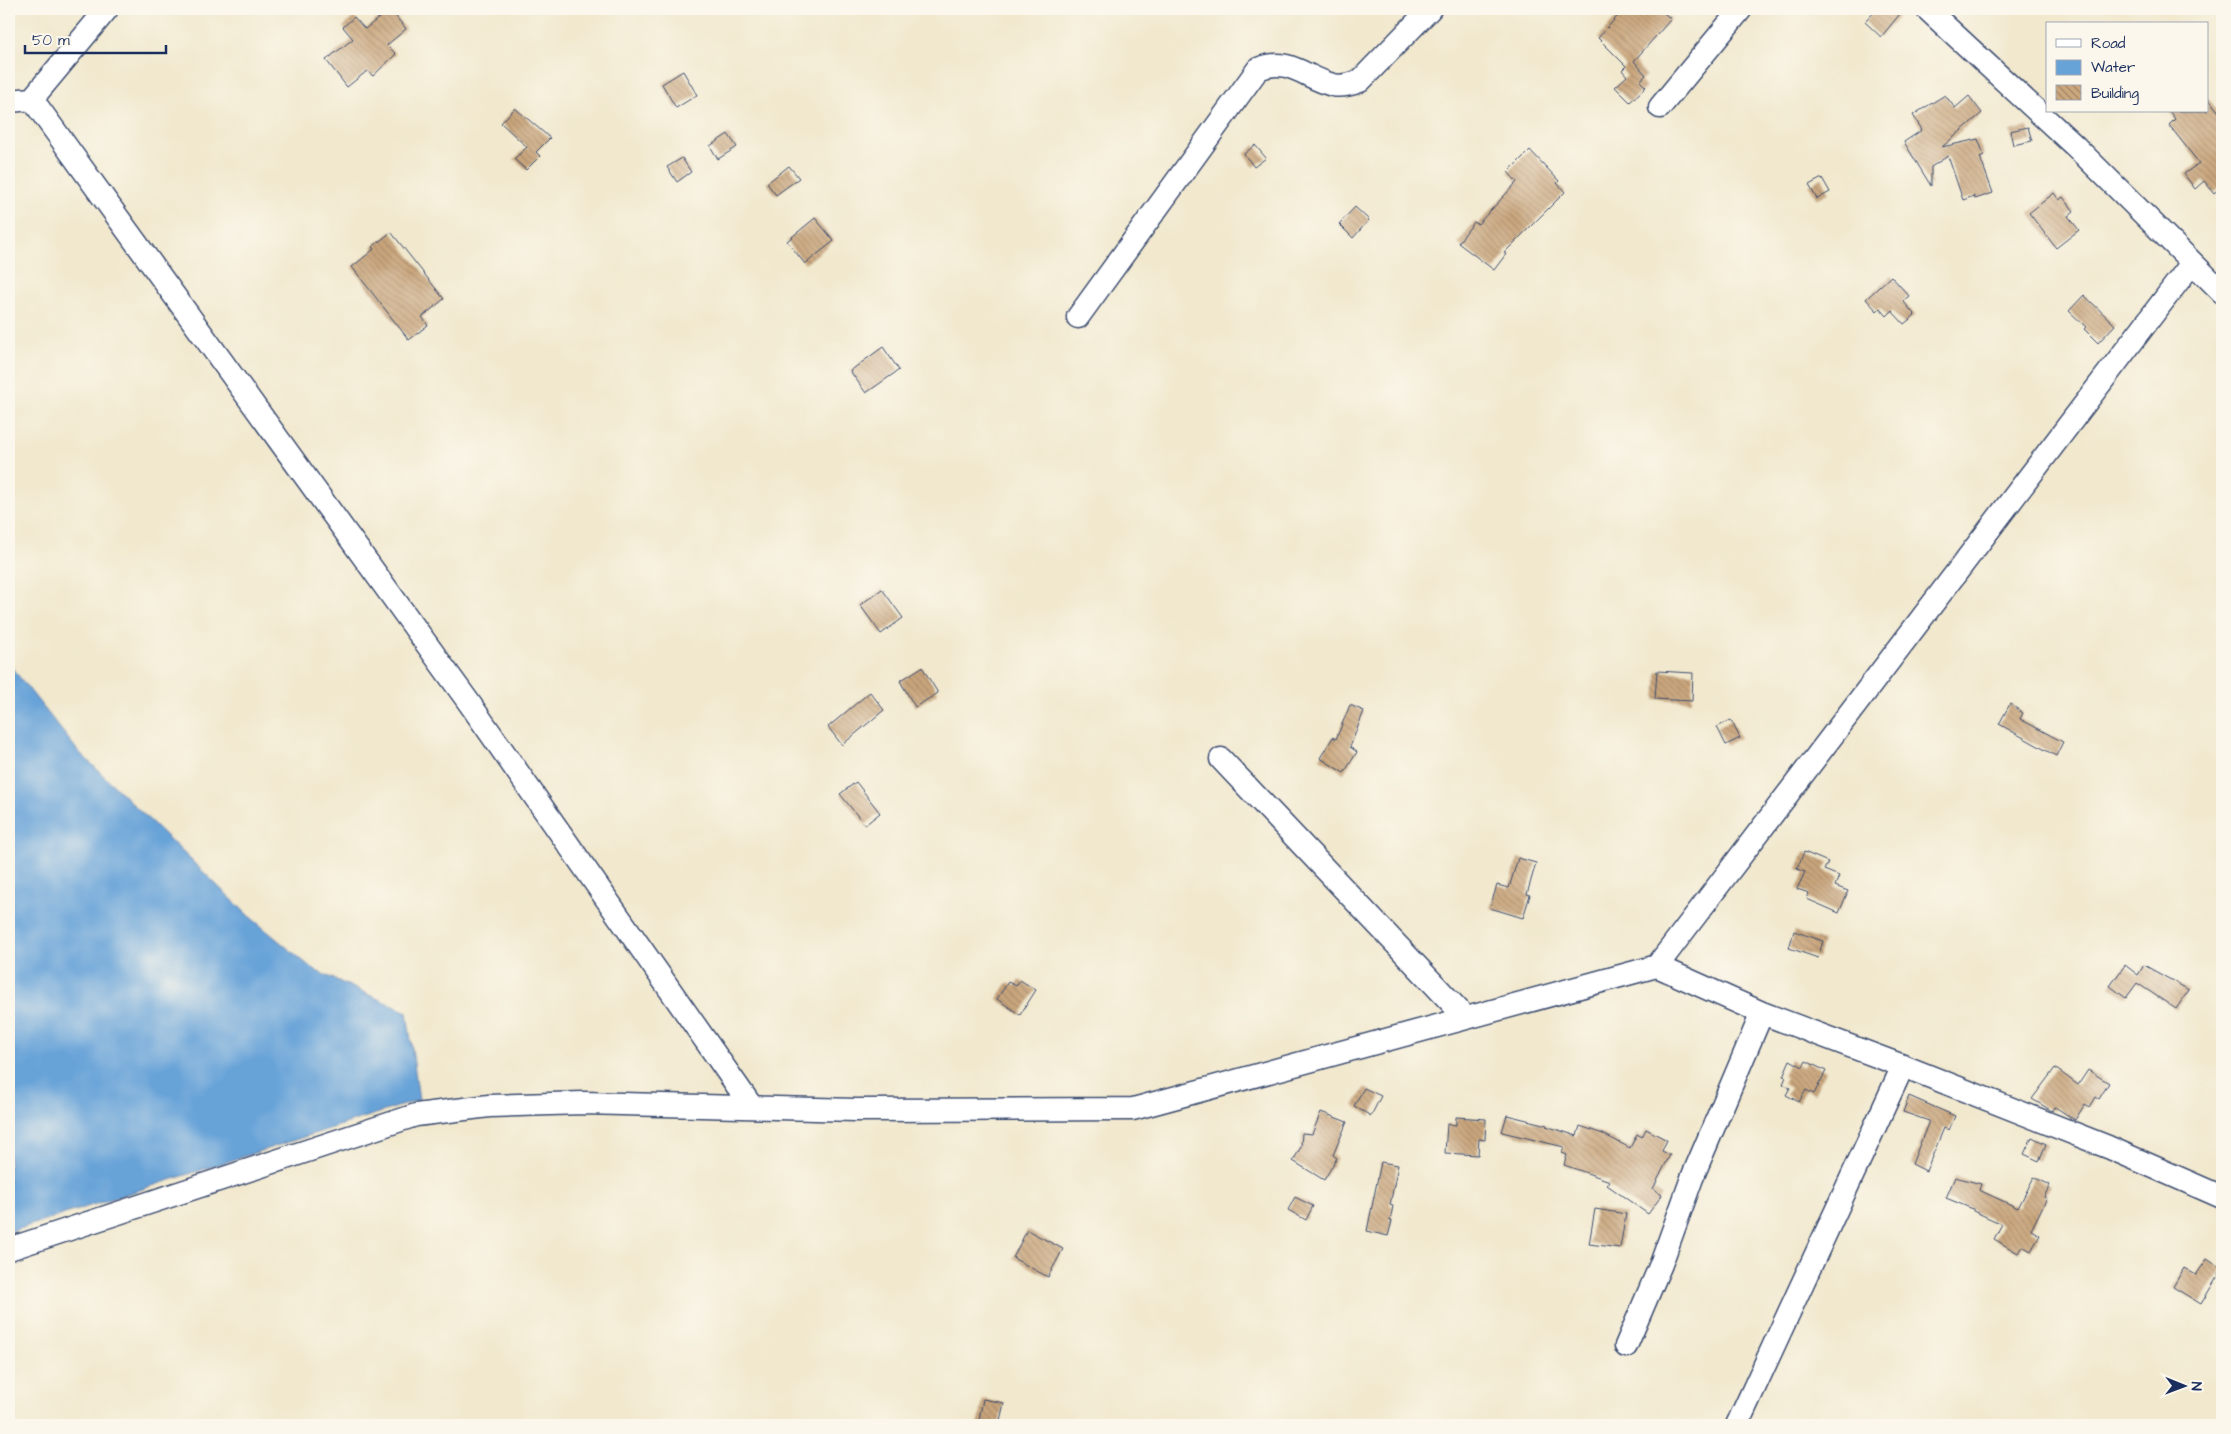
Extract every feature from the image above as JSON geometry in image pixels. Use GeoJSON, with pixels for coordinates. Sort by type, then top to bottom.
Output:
{"type":"FeatureCollection","features":[{"type":"Feature","properties":{"kind":"street"},"geometry":{"type":"LineString","coordinates":[[9,101],[32,99],[108,9]]}},
{"type":"Feature","properties":{"kind":"street"},"geometry":{"type":"LineString","coordinates":[[1078,316],[1258,69],[1270,64],[1285,65],[1334,85],[1346,85],[1360,81],[1430,9]]}},
{"type":"Feature","properties":{"kind":"street"},"geometry":{"type":"LineString","coordinates":[[1660,107],[1741,9]]}},
{"type":"Feature","properties":{"kind":"street"},"geometry":{"type":"LineString","coordinates":[[1927,9],[2076,147],[2222,292]]}},
{"type":"Feature","properties":{"kind":"street"},"geometry":{"type":"LineString","coordinates":[[32,99],[476,712],[752,1107]]}},
{"type":"Feature","properties":{"kind":"street"},"geometry":{"type":"LineString","coordinates":[[9,1249],[416,1115],[489,1106],[583,1103],[856,1110],[1133,1109],[1657,966],[2192,262]]}},
{"type":"Feature","properties":{"kind":"street"},"geometry":{"type":"LineString","coordinates":[[1221,759],[1466,1018]]}},
{"type":"Feature","properties":{"kind":"street"},"geometry":{"type":"LineString","coordinates":[[1657,966],[1762,1013],[1903,1066],[2108,1148],[2222,1197]]}},
{"type":"Feature","properties":{"kind":"street"},"geometry":{"type":"LineString","coordinates":[[1626,1346],[1661,1264],[1692,1178],[1762,1013]]}},
{"type":"Feature","properties":{"kind":"street"},"geometry":{"type":"LineString","coordinates":[[1737,1425],[1903,1066]]}},
{"type":"Feature","properties":{"kind":"water"},"geometry":{"type":"Polygon","coordinates":[[[9,664],[78,751],[249,916],[314,970],[407,1012],[419,1100],[9,1232],[9,664]]]}},
{"type":"Feature","properties":{"kind":"building"},"geometry":{"type":"Polygon","coordinates":[[[390,9],[406,29],[387,45],[396,54],[373,76],[367,71],[347,87],[326,60],[353,39],[343,27],[354,17],[365,29],[390,9]]]}},
{"type":"Feature","properties":{"kind":"building"},"geometry":{"type":"Polygon","coordinates":[[[1624,9],[1659,9],[1671,19],[1634,61],[1646,75],[1640,81],[1646,87],[1630,102],[1615,87],[1627,76],[1622,70],[1626,66],[1598,38],[1624,9]]]}},
{"type":"Feature","properties":{"kind":"building"},"geometry":{"type":"Polygon","coordinates":[[[1877,9],[1904,9],[1881,37],[1865,22],[1877,9]]]}},
{"type":"Feature","properties":{"kind":"building"},"geometry":{"type":"Polygon","coordinates":[[[683,71],[697,95],[676,108],[662,84],[683,71]]]}},
{"type":"Feature","properties":{"kind":"building"},"geometry":{"type":"Polygon","coordinates":[[[1945,95],[1955,108],[1969,96],[1982,113],[1942,147],[1978,139],[1984,155],[1980,157],[1993,193],[1975,199],[1974,196],[1963,200],[1948,156],[1931,167],[1931,186],[1904,142],[1922,130],[1913,115],[1945,95]]]}},
{"type":"Feature","properties":{"kind":"building"},"geometry":{"type":"Polygon","coordinates":[[[2208,98],[2222,116],[2222,186],[2214,193],[2204,181],[2195,189],[2184,174],[2199,163],[2169,125],[2175,119],[2170,112],[2208,112],[2208,98]]]}},
{"type":"Feature","properties":{"kind":"building"},"geometry":{"type":"Polygon","coordinates":[[[515,108],[550,138],[536,152],[540,156],[526,170],[514,159],[527,147],[501,123],[515,108]]]}},
{"type":"Feature","properties":{"kind":"building"},"geometry":{"type":"Polygon","coordinates":[[[2028,127],[2032,141],[2013,145],[2010,131],[2028,127]]]}},
{"type":"Feature","properties":{"kind":"building"},"geometry":{"type":"Polygon","coordinates":[[[728,134],[737,147],[718,159],[710,146],[728,134]]]}},
{"type":"Feature","properties":{"kind":"building"},"geometry":{"type":"Polygon","coordinates":[[[1255,145],[1266,158],[1254,167],[1244,154],[1255,145]]]}},
{"type":"Feature","properties":{"kind":"building"},"geometry":{"type":"Polygon","coordinates":[[[1530,150],[1559,181],[1557,183],[1565,192],[1504,253],[1506,254],[1494,270],[1458,243],[1474,222],[1478,224],[1517,182],[1508,172],[1530,150]]]}},
{"type":"Feature","properties":{"kind":"building"},"geometry":{"type":"Polygon","coordinates":[[[682,158],[691,172],[677,182],[667,167],[682,158]]]}},
{"type":"Feature","properties":{"kind":"building"},"geometry":{"type":"Polygon","coordinates":[[[789,166],[799,178],[776,195],[767,183],[789,166]]]}},
{"type":"Feature","properties":{"kind":"building"},"geometry":{"type":"Polygon","coordinates":[[[1822,178],[1830,192],[1817,199],[1809,185],[1822,178]]]}},
{"type":"Feature","properties":{"kind":"building"},"geometry":{"type":"Polygon","coordinates":[[[2054,193],[2059,200],[2063,197],[2074,211],[2068,216],[2079,230],[2056,248],[2029,213],[2054,193]]]}},
{"type":"Feature","properties":{"kind":"building"},"geometry":{"type":"Polygon","coordinates":[[[1355,207],[1369,220],[1353,238],[1339,224],[1355,207]]]}},
{"type":"Feature","properties":{"kind":"building"},"geometry":{"type":"Polygon","coordinates":[[[815,218],[834,241],[805,264],[787,241],[815,218]]]}},
{"type":"Feature","properties":{"kind":"building"},"geometry":{"type":"Polygon","coordinates":[[[391,232],[444,299],[422,317],[428,325],[409,340],[352,267],[374,249],[372,247],[391,232]]]}},
{"type":"Feature","properties":{"kind":"building"},"geometry":{"type":"Polygon","coordinates":[[[1891,276],[1909,296],[1903,301],[1915,315],[1904,324],[1892,311],[1887,316],[1880,308],[1877,311],[1866,299],[1891,276]]]}},
{"type":"Feature","properties":{"kind":"building"},"geometry":{"type":"Polygon","coordinates":[[[2084,295],[2115,325],[2098,343],[2084,329],[2086,327],[2069,311],[2084,295]]]}},
{"type":"Feature","properties":{"kind":"building"},"geometry":{"type":"Polygon","coordinates":[[[883,347],[899,370],[866,393],[850,371],[883,347]]]}},
{"type":"Feature","properties":{"kind":"building"},"geometry":{"type":"Polygon","coordinates":[[[882,589],[903,618],[881,634],[860,605],[882,589]]]}},
{"type":"Feature","properties":{"kind":"building"},"geometry":{"type":"Polygon","coordinates":[[[922,667],[938,693],[915,707],[900,681],[922,667]]]}},
{"type":"Feature","properties":{"kind":"building"},"geometry":{"type":"Polygon","coordinates":[[[1657,671],[1693,673],[1692,701],[1655,699],[1657,671]]]}},
{"type":"Feature","properties":{"kind":"building"},"geometry":{"type":"Polygon","coordinates":[[[870,692],[884,710],[842,745],[828,727],[870,692]]]}},
{"type":"Feature","properties":{"kind":"building"},"geometry":{"type":"Polygon","coordinates":[[[2010,704],[2023,713],[2020,719],[2063,742],[2056,756],[1999,724],[2010,704]]]}},
{"type":"Feature","properties":{"kind":"building"},"geometry":{"type":"Polygon","coordinates":[[[1350,705],[1364,711],[1350,747],[1357,752],[1344,773],[1320,758],[1333,737],[1336,739],[1350,705]]]}},
{"type":"Feature","properties":{"kind":"building"},"geometry":{"type":"Polygon","coordinates":[[[1731,720],[1740,738],[1726,745],[1717,727],[1731,720]]]}},
{"type":"Feature","properties":{"kind":"building"},"geometry":{"type":"Polygon","coordinates":[[[856,782],[880,813],[865,825],[840,794],[856,782]]]}},
{"type":"Feature","properties":{"kind":"building"},"geometry":{"type":"Polygon","coordinates":[[[1804,852],[1828,862],[1824,870],[1839,876],[1835,886],[1848,891],[1839,913],[1807,899],[1809,893],[1797,889],[1805,872],[1797,869],[1804,852]]]}},
{"type":"Feature","properties":{"kind":"building"},"geometry":{"type":"Polygon","coordinates":[[[1518,858],[1536,863],[1527,894],[1530,895],[1523,918],[1490,908],[1497,885],[1509,888],[1518,858]]]}},
{"type":"Feature","properties":{"kind":"building"},"geometry":{"type":"Polygon","coordinates":[[[1794,931],[1823,941],[1818,958],[1789,948],[1794,931]]]}},
{"type":"Feature","properties":{"kind":"building"},"geometry":{"type":"Polygon","coordinates":[[[2125,965],[2138,975],[2144,965],[2189,990],[2176,1009],[2137,983],[2126,998],[2110,986],[2125,965]]]}},
{"type":"Feature","properties":{"kind":"building"},"geometry":{"type":"Polygon","coordinates":[[[1020,980],[1036,990],[1020,1015],[997,999],[1008,982],[1016,986],[1020,980]]]}},
{"type":"Feature","properties":{"kind":"building"},"geometry":{"type":"Polygon","coordinates":[[[1790,1060],[1803,1067],[1806,1061],[1826,1071],[1814,1094],[1806,1090],[1799,1102],[1786,1095],[1790,1088],[1783,1084],[1786,1077],[1783,1076],[1790,1060]]]}},
{"type":"Feature","properties":{"kind":"building"},"geometry":{"type":"Polygon","coordinates":[[[2055,1068],[2078,1085],[2088,1070],[2109,1083],[2099,1099],[2096,1097],[2090,1107],[2085,1104],[2075,1120],[2055,1107],[2052,1111],[2032,1099],[2055,1068]]]}},
{"type":"Feature","properties":{"kind":"building"},"geometry":{"type":"Polygon","coordinates":[[[1364,1088],[1381,1096],[1371,1116],[1354,1106],[1364,1088]]]}},
{"type":"Feature","properties":{"kind":"building"},"geometry":{"type":"Polygon","coordinates":[[[1909,1096],[1955,1116],[1949,1130],[1944,1128],[1926,1171],[1912,1164],[1929,1121],[1903,1112],[1909,1096]]]}},
{"type":"Feature","properties":{"kind":"building"},"geometry":{"type":"Polygon","coordinates":[[[1321,1112],[1347,1122],[1333,1155],[1337,1158],[1324,1180],[1293,1161],[1301,1147],[1302,1133],[1312,1134],[1321,1112]]]}},
{"type":"Feature","properties":{"kind":"building"},"geometry":{"type":"Polygon","coordinates":[[[1507,1115],[1547,1125],[1577,1136],[1580,1126],[1603,1134],[1630,1148],[1637,1134],[1642,1137],[1646,1129],[1667,1140],[1662,1151],[1670,1155],[1653,1189],[1662,1195],[1648,1214],[1607,1185],[1610,1181],[1564,1165],[1567,1155],[1562,1153],[1564,1147],[1502,1132],[1507,1115]]]}},
{"type":"Feature","properties":{"kind":"building"},"geometry":{"type":"Polygon","coordinates":[[[1456,1117],[1486,1119],[1485,1140],[1479,1139],[1478,1155],[1445,1153],[1447,1124],[1456,1125],[1456,1117]]]}},
{"type":"Feature","properties":{"kind":"building"},"geometry":{"type":"Polygon","coordinates":[[[2032,1137],[2046,1144],[2039,1161],[2024,1154],[2032,1137]]]}},
{"type":"Feature","properties":{"kind":"building"},"geometry":{"type":"Polygon","coordinates":[[[1381,1162],[1398,1165],[1390,1205],[1393,1206],[1388,1236],[1367,1231],[1381,1162]]]}},
{"type":"Feature","properties":{"kind":"building"},"geometry":{"type":"Polygon","coordinates":[[[1955,1177],[1981,1184],[1979,1190],[2018,1208],[2034,1177],[2050,1185],[2044,1197],[2047,1198],[2031,1230],[2040,1235],[2031,1251],[2022,1246],[2018,1253],[1994,1239],[2002,1224],[1946,1198],[1955,1177]]]}},
{"type":"Feature","properties":{"kind":"building"},"geometry":{"type":"Polygon","coordinates":[[[1295,1197],[1313,1206],[1306,1220],[1288,1210],[1295,1197]]]}},
{"type":"Feature","properties":{"kind":"building"},"geometry":{"type":"Polygon","coordinates":[[[1595,1209],[1626,1214],[1620,1248],[1589,1244],[1595,1209]]]}},
{"type":"Feature","properties":{"kind":"building"},"geometry":{"type":"Polygon","coordinates":[[[1027,1230],[1063,1249],[1048,1277],[1013,1258],[1027,1230]]]}},
{"type":"Feature","properties":{"kind":"building"},"geometry":{"type":"Polygon","coordinates":[[[2207,1259],[2222,1269],[2201,1304],[2173,1287],[2184,1268],[2196,1275],[2207,1259]]]}},
{"type":"Feature","properties":{"kind":"building"},"geometry":{"type":"Polygon","coordinates":[[[983,1399],[1004,1403],[999,1425],[978,1425],[983,1399]]]}}]}
